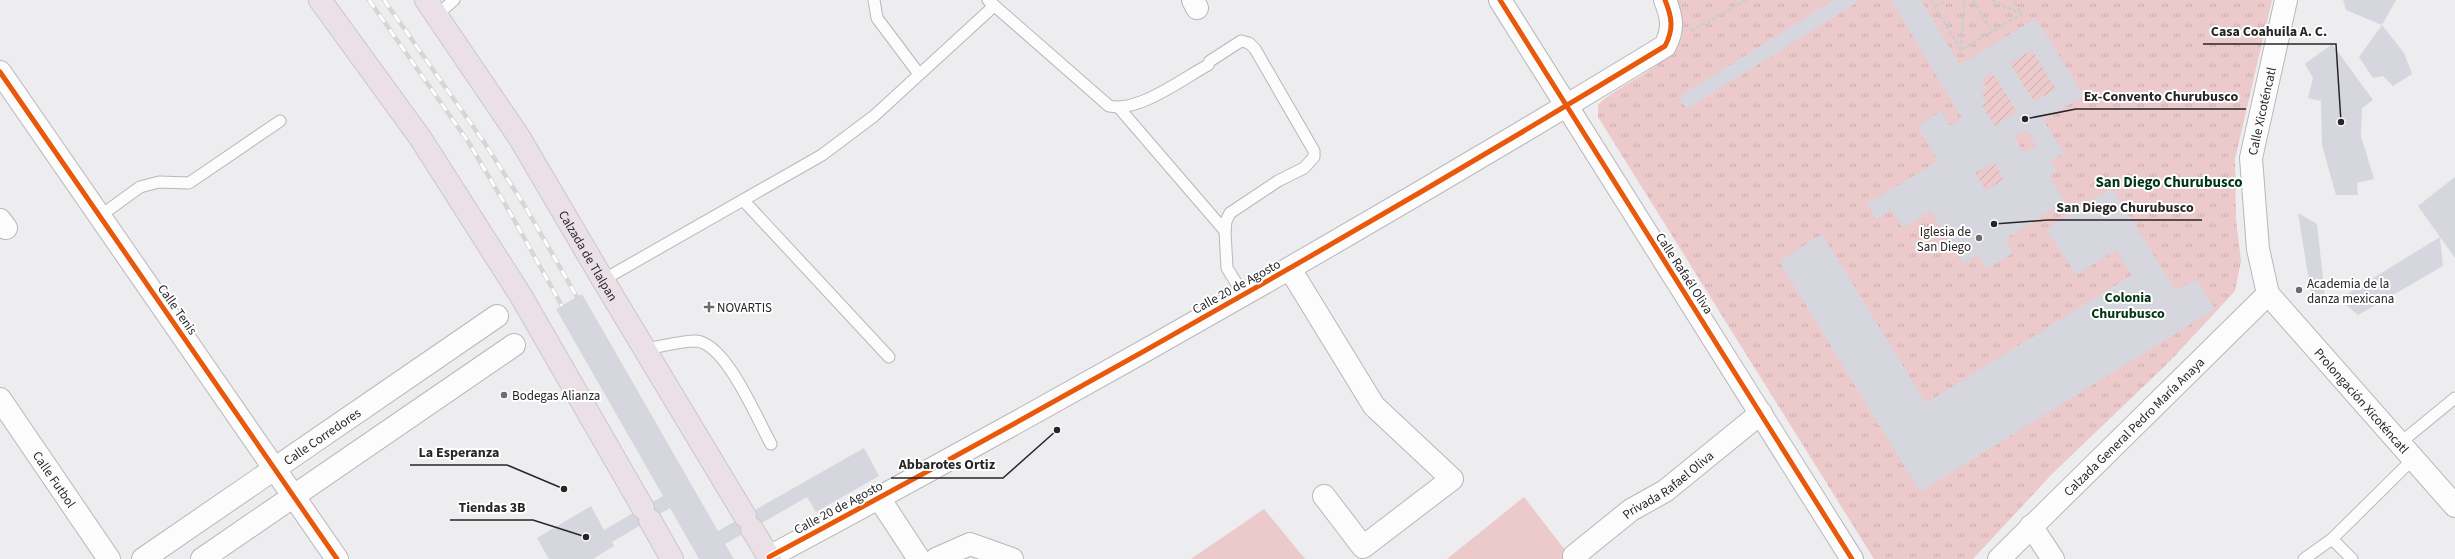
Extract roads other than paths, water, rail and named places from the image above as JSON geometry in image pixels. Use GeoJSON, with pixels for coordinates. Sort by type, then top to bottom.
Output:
{"type":"FeatureCollection","features":[{"type":"Feature","properties":{"kind":"highway"},"geometry":{"type":"LineString","coordinates":[[320,0],[421,139],[521,296],[672,559]]}},
{"type":"Feature","properties":{"kind":"highway","name":"Calzada de Tlalpan"},"geometry":{"type":"LineString","coordinates":[[431,7],[519,137],[770,558]]}},
{"type":"Feature","properties":{"kind":"street","name":"Calle Rafaél Oliva"},"geometry":{"type":"LineString","coordinates":[[1500,0],[1761,412],[1852,559]]}},
{"type":"Feature","properties":{"kind":"street","name":"Calle 20 de Agosto"},"geometry":{"type":"LineString","coordinates":[[770,558],[1290,269],[1665,46],[1670,36],[1672,20],[1665,0]]}},
{"type":"Feature","properties":{"kind":"street","name":"Calle Xicoténcatl"},"geometry":{"type":"LineString","coordinates":[[2268,294],[2258,249],[2251,158],[2286,0]]}},
{"type":"Feature","properties":{"kind":"street","name":"Calle Tenis"},"geometry":{"type":"LineString","coordinates":[[0,72],[337,559]]}},
{"type":"Feature","properties":{"kind":"street"},"geometry":{"type":"LineString","coordinates":[[1290,269],[1374,406],[1452,479],[1363,547],[1324,496]]}},
{"type":"Feature","properties":{"kind":"street","name":"Prolongación Xicoténcatl"},"geometry":{"type":"LineString","coordinates":[[2268,294],[2455,506]]}},
{"type":"Feature","properties":{"kind":"street","name":"Calzada General Pedro María Anaya"},"geometry":{"type":"LineString","coordinates":[[1999,559],[2268,294]]}},
{"type":"Feature","properties":{"kind":"street","name":"Calle Corredores"},"geometry":{"type":"LineString","coordinates":[[143,559],[489,322],[507,350],[202,559]]}},
{"type":"Feature","properties":{"kind":"street","name":"Calle Futbol"},"geometry":{"type":"LineString","coordinates":[[0,399],[109,559]]}},
{"type":"Feature","properties":{"kind":"street","name":"Privada Rafael Oliva"},"geometry":{"type":"LineString","coordinates":[[1574,556],[1631,510],[1665,491],[1761,412]]}},
{"type":"Feature","properties":{"kind":"street"},"geometry":{"type":"LineString","coordinates":[[879,498],[919,559]]}},
{"type":"Feature","properties":{"kind":"street"},"geometry":{"type":"LineString","coordinates":[[2031,526],[2053,559]]}},
{"type":"Feature","properties":{"kind":"street"},"geometry":{"type":"LineString","coordinates":[[936,559],[970,544],[1012,559]]}},
{"type":"Feature","properties":{"kind":"lane"},"geometry":{"type":"LineString","coordinates":[[431,7],[454,0]]}},
{"type":"Feature","properties":{"kind":"lane"},"geometry":{"type":"LineString","coordinates":[[874,0],[877,18],[919,74]]}},
{"type":"Feature","properties":{"kind":"lane"},"geometry":{"type":"LineString","coordinates":[[603,280],[822,155],[874,116],[991,3],[1109,106],[1120,109],[1139,103],[1208,65],[1210,61],[1241,41],[1249,43],[1255,49],[1314,151],[1314,158],[1304,168],[1278,181],[1230,214],[1226,221],[1225,231],[1227,268],[1244,294]]}},
{"type":"Feature","properties":{"kind":"lane"},"geometry":{"type":"LineString","coordinates":[[1120,109],[1225,231]]}},
{"type":"Feature","properties":{"kind":"lane"},"geometry":{"type":"LineString","coordinates":[[100,216],[140,187],[159,182],[190,183],[280,121]]}},
{"type":"Feature","properties":{"kind":"lane"},"geometry":{"type":"LineString","coordinates":[[742,200],[889,358]]}},
{"type":"Feature","properties":{"kind":"lane"},"geometry":{"type":"LineString","coordinates":[[644,349],[696,341],[713,348],[725,361],[771,444]]}},
{"type":"Feature","properties":{"kind":"lane"},"geometry":{"type":"LineString","coordinates":[[2304,559],[2332,539],[2407,450],[2455,398]]}},
{"type":"Feature","properties":{"kind":"lane"},"geometry":{"type":"LineString","coordinates":[[2332,539],[2352,559]]}},
{"type":"Feature","properties":{"kind":"railway"},"geometry":{"type":"LineString","coordinates":[[369,0],[469,143],[562,306]]}},
{"type":"Feature","properties":{"kind":"railway"},"geometry":{"type":"LineString","coordinates":[[384,0],[484,142],[526,208],[577,297]]}},
{"type":"Feature","properties":{"kind":"place","name":"Ex-Convento Churubusco"},"geometry":{"type":"Point","coordinates":[2025,119]}},
{"type":"Feature","properties":{"kind":"place","name":"Casa Coahuila A. C."},"geometry":{"type":"Point","coordinates":[2341,122]}},
{"type":"Feature","properties":{"kind":"place","name":"San Diego Churubusco"},"geometry":{"type":"Point","coordinates":[1994,224]}},
{"type":"Feature","properties":{"kind":"place","name":"Iglesia de San Diego"},"geometry":{"type":"Point","coordinates":[1979,238]}},
{"type":"Feature","properties":{"kind":"place","name":"Academia de la danza mexicana"},"geometry":{"type":"Point","coordinates":[2299,290]}},
{"type":"Feature","properties":{"kind":"place","name":"NOVARTIS"},"geometry":{"type":"Point","coordinates":[709,307]}},
{"type":"Feature","properties":{"kind":"place","name":"Bodegas Alianza"},"geometry":{"type":"Point","coordinates":[504,395]}},
{"type":"Feature","properties":{"kind":"place","name":"Abbarotes Ortiz"},"geometry":{"type":"Point","coordinates":[1057,430]}},
{"type":"Feature","properties":{"kind":"place","name":"La Esperanza"},"geometry":{"type":"Point","coordinates":[564,489]}},
{"type":"Feature","properties":{"kind":"place","name":"Tiendas 3B"},"geometry":{"type":"Point","coordinates":[586,537]}},
{"type":"Feature","properties":{"kind":"district","name":"San Diego Churubusco"},"geometry":{"type":"Point","coordinates":[2169,182]}},
{"type":"Feature","properties":{"kind":"district","name":"Colonia Churubusco"},"geometry":{"type":"Point","coordinates":[2128,306]}}]}
